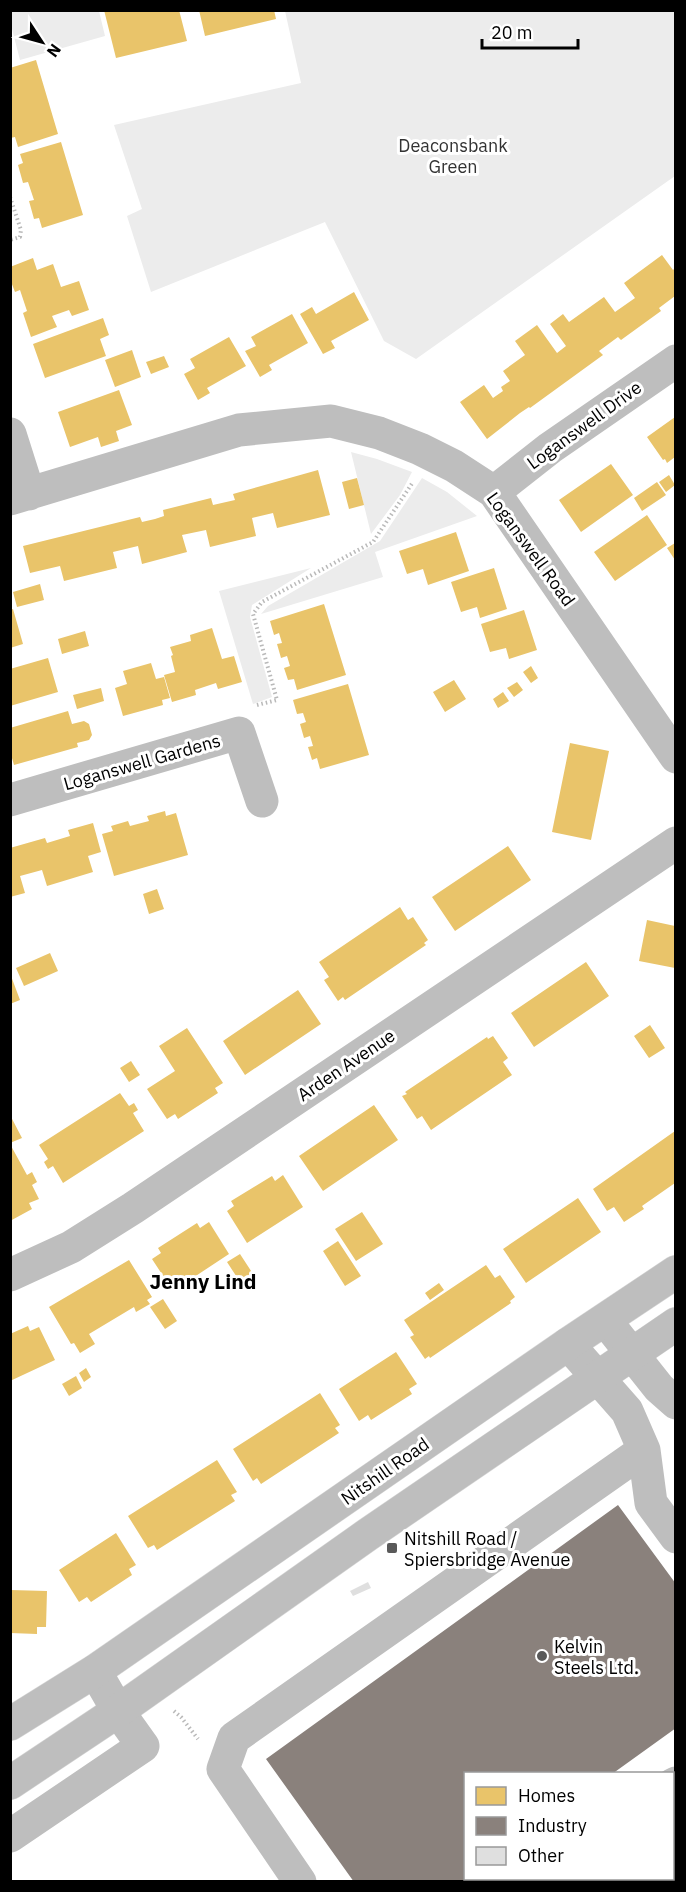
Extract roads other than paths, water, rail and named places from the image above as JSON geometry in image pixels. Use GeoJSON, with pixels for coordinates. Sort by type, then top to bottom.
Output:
{"type":"FeatureCollection","features":[{"type":"Feature","properties":{"kind":"street","name":"Loganswell Drive"},"geometry":{"type":"LineString","coordinates":[[494,492],[550,448],[675,361]]}},
{"type":"Feature","properties":{"kind":"street","name":"Loganswell Road"},"geometry":{"type":"LineString","coordinates":[[20,496],[239,430],[331,421],[379,433],[429,453],[494,492],[675,757]]}},
{"type":"Feature","properties":{"kind":"street"},"geometry":{"type":"LineString","coordinates":[[10,434],[20,496]]}},
{"type":"Feature","properties":{"kind":"street","name":"Loganswell Gardens"},"geometry":{"type":"LineString","coordinates":[[10,800],[239,733],[262,801]]}},
{"type":"Feature","properties":{"kind":"street","name":"Arden Avenue"},"geometry":{"type":"LineString","coordinates":[[10,1275],[72,1247],[133,1208],[675,843]]}},
{"type":"Feature","properties":{"kind":"street","name":"Nitshill Road"},"geometry":{"type":"LineString","coordinates":[[10,1724],[94,1671],[675,1272]]}},
{"type":"Feature","properties":{"kind":"street"},"geometry":{"type":"LineString","coordinates":[[604,1320],[659,1388],[675,1403]]}},
{"type":"Feature","properties":{"kind":"street"},"geometry":{"type":"LineString","coordinates":[[10,1783],[118,1711],[367,1534],[675,1324]]}},
{"type":"Feature","properties":{"kind":"street"},"geometry":{"type":"LineString","coordinates":[[568,1344],[627,1411],[644,1450],[651,1503],[675,1537]]}},
{"type":"Feature","properties":{"kind":"street"},"geometry":{"type":"LineString","coordinates":[[300,1881],[223,1769],[234,1738],[644,1450]]}},
{"type":"Feature","properties":{"kind":"street"},"geometry":{"type":"LineString","coordinates":[[10,1836],[143,1746],[94,1671]]}},
{"type":"Feature","properties":{"kind":"place","name":"Nitshill Road / Spiersbridge Avenue"},"geometry":{"type":"Point","coordinates":[392,1548]}},
{"type":"Feature","properties":{"kind":"place","name":"Kelvin Steels Ltd."},"geometry":{"type":"Point","coordinates":[542,1656]}},
{"type":"Feature","properties":{"kind":"district","name":"Jenny Lind"},"geometry":{"type":"Point","coordinates":[203,1281]}},
{"type":"Feature","properties":{"kind":"park label","name":"Deaconsbank Green"},"geometry":{"type":"Point","coordinates":[453,155]}}]}
